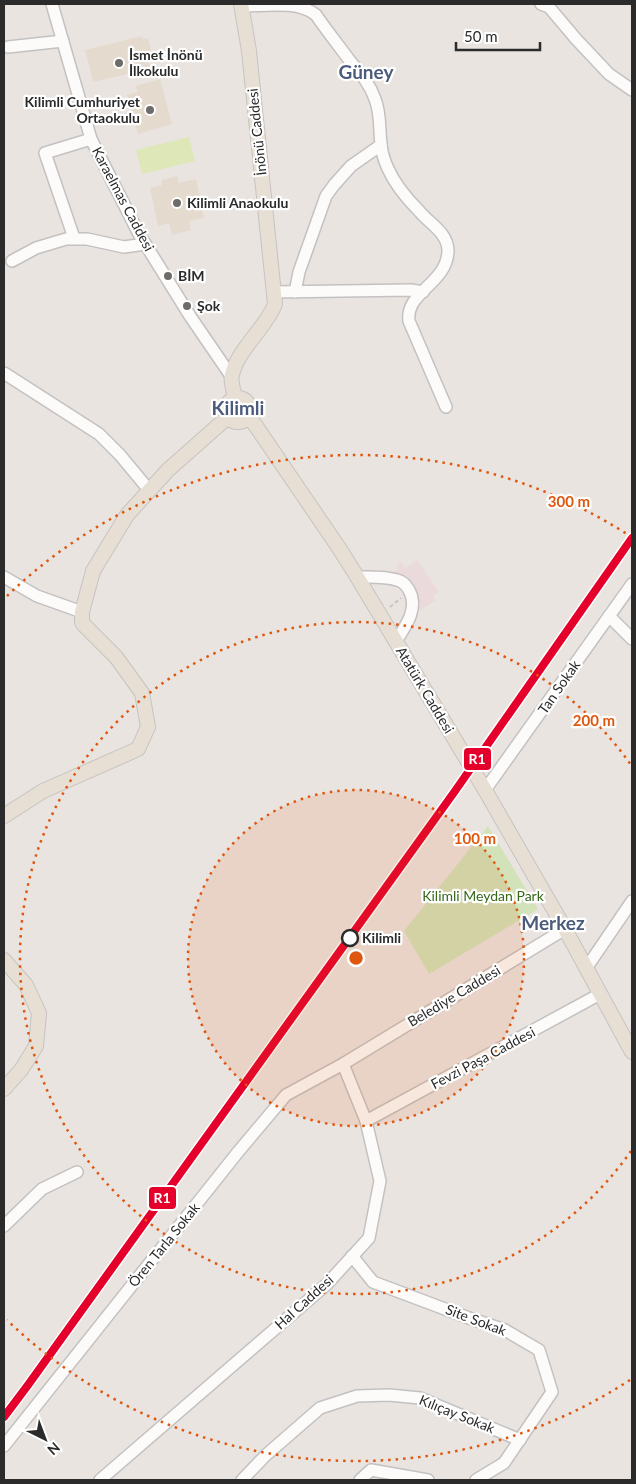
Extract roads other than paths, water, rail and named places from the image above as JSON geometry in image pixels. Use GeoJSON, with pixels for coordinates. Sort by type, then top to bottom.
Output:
{"type":"FeatureCollection","features":[{"type":"Feature","properties":{"kind":"main road","name":"İnönü Caddesi"},"geometry":{"type":"LineString","coordinates":[[232,376],[239,359],[271,314],[275,304],[249,51],[241,5]]}},
{"type":"Feature","properties":{"kind":"main road"},"geometry":{"type":"LineString","coordinates":[[232,376],[235,398]]}},
{"type":"Feature","properties":{"kind":"main road"},"geometry":{"type":"LineString","coordinates":[[235,398],[246,400],[250,408],[249,416],[239,422],[229,416],[227,406],[235,398]]}},
{"type":"Feature","properties":{"kind":"main road"},"geometry":{"type":"LineString","coordinates":[[4,816],[43,791],[138,749],[148,727],[142,693],[116,657],[84,626],[82,612],[94,571],[127,515],[168,470],[229,416]]}},
{"type":"Feature","properties":{"kind":"main road","name":"Atatürk Caddesi"},"geometry":{"type":"LineString","coordinates":[[249,416],[340,548],[485,790],[565,929],[632,1052]]}},
{"type":"Feature","properties":{"kind":"main road"},"geometry":{"type":"LineString","coordinates":[[4,960],[26,985],[39,1013],[36,1046],[21,1070],[4,1089]]}},
{"type":"Feature","properties":{"kind":"street","name":"Karaelmas Caddesi"},"geometry":{"type":"LineString","coordinates":[[52,4],[91,139],[145,244],[190,316],[232,376]]}},
{"type":"Feature","properties":{"kind":"street"},"geometry":{"type":"LineString","coordinates":[[540,4],[549,7],[609,74],[632,90]]}},
{"type":"Feature","properties":{"kind":"street"},"geometry":{"type":"LineString","coordinates":[[241,5],[295,5],[306,8],[316,16],[373,92],[380,120],[381,145],[387,166],[400,190],[420,214],[442,234],[447,243],[448,255],[443,268],[434,281],[417,296],[410,306],[409,321],[446,407]]}},
{"type":"Feature","properties":{"kind":"street"},"geometry":{"type":"LineString","coordinates":[[8,47],[63,41]]}},
{"type":"Feature","properties":{"kind":"street"},"geometry":{"type":"LineString","coordinates":[[74,238],[44,153],[91,139]]}},
{"type":"Feature","properties":{"kind":"street"},"geometry":{"type":"LineString","coordinates":[[295,292],[299,272],[326,196],[334,184],[351,166],[381,145]]}},
{"type":"Feature","properties":{"kind":"street"},"geometry":{"type":"LineString","coordinates":[[12,261],[36,248],[66,239],[87,239],[124,247],[145,244]]}},
{"type":"Feature","properties":{"kind":"street"},"geometry":{"type":"LineString","coordinates":[[273,292],[411,290],[423,292]]}},
{"type":"Feature","properties":{"kind":"street"},"geometry":{"type":"LineString","coordinates":[[4,373],[98,434],[120,455],[149,490]]}},
{"type":"Feature","properties":{"kind":"street"},"geometry":{"type":"LineString","coordinates":[[4,577],[37,596],[82,612]]}},
{"type":"Feature","properties":{"kind":"street"},"geometry":{"type":"LineString","coordinates":[[357,577],[397,580],[402,582],[410,591],[411,615],[396,641]]}},
{"type":"Feature","properties":{"kind":"street","name":"Tan Sokak"},"geometry":{"type":"LineString","coordinates":[[485,790],[632,584]]}},
{"type":"Feature","properties":{"kind":"street"},"geometry":{"type":"LineString","coordinates":[[609,616],[632,639]]}},
{"type":"Feature","properties":{"kind":"street"},"geometry":{"type":"LineString","coordinates":[[586,967],[632,901]]}},
{"type":"Feature","properties":{"kind":"street","name":"Belediye Caddesi"},"geometry":{"type":"LineString","coordinates":[[343,1064],[565,929]]}},
{"type":"Feature","properties":{"kind":"street","name":"Fevzi Paşa Caddesi"},"geometry":{"type":"LineString","coordinates":[[366,1121],[600,994]]}},
{"type":"Feature","properties":{"kind":"street","name":"Hal Caddesi"},"geometry":{"type":"LineString","coordinates":[[100,1480],[327,1284],[369,1238],[380,1181],[366,1121],[343,1064]]}},
{"type":"Feature","properties":{"kind":"street","name":"Ören Tarla Sokak"},"geometry":{"type":"LineString","coordinates":[[4,1446],[286,1095],[343,1064]]}},
{"type":"Feature","properties":{"kind":"street"},"geometry":{"type":"LineString","coordinates":[[4,1226],[42,1189],[77,1172]]}},
{"type":"Feature","properties":{"kind":"street","name":"Site Sokak"},"geometry":{"type":"LineString","coordinates":[[352,1256],[373,1282],[505,1330],[539,1350],[552,1392],[504,1463],[476,1480]]}},
{"type":"Feature","properties":{"kind":"street","name":"Kılıçay Sokak"},"geometry":{"type":"LineString","coordinates":[[242,1480],[266,1455],[320,1408],[357,1396],[389,1395],[420,1398],[520,1440]]}},
{"type":"Feature","properties":{"kind":"street"},"geometry":{"type":"LineString","coordinates":[[360,1480],[371,1470],[428,1480]]}},
{"type":"Feature","properties":{"kind":"place","name":"İsmet İnönü İlkokulu"},"geometry":{"type":"Point","coordinates":[119,63]}},
{"type":"Feature","properties":{"kind":"place","name":"Kilimli Cumhuriyet Ortaokulu"},"geometry":{"type":"Point","coordinates":[150,110]}},
{"type":"Feature","properties":{"kind":"place","name":"Kilimli Anaokulu"},"geometry":{"type":"Point","coordinates":[177,203]}},
{"type":"Feature","properties":{"kind":"place","name":"BİM"},"geometry":{"type":"Point","coordinates":[168,276]}},
{"type":"Feature","properties":{"kind":"place","name":"Şok"},"geometry":{"type":"Point","coordinates":[187,306]}},
{"type":"Feature","properties":{"kind":"place","name":"Kilimli"},"geometry":{"type":"Point","coordinates":[350,938]}},
{"type":"Feature","properties":{"kind":"district","name":"Güney"},"geometry":{"type":"Point","coordinates":[366,72]}},
{"type":"Feature","properties":{"kind":"district","name":"Kilimli"},"geometry":{"type":"Point","coordinates":[238,408]}},
{"type":"Feature","properties":{"kind":"district","name":"Merkez"},"geometry":{"type":"Point","coordinates":[553,923]}},
{"type":"Feature","properties":{"kind":"park label","name":"Kilimli Meydan Park"},"geometry":{"type":"Point","coordinates":[483,896]}}]}
